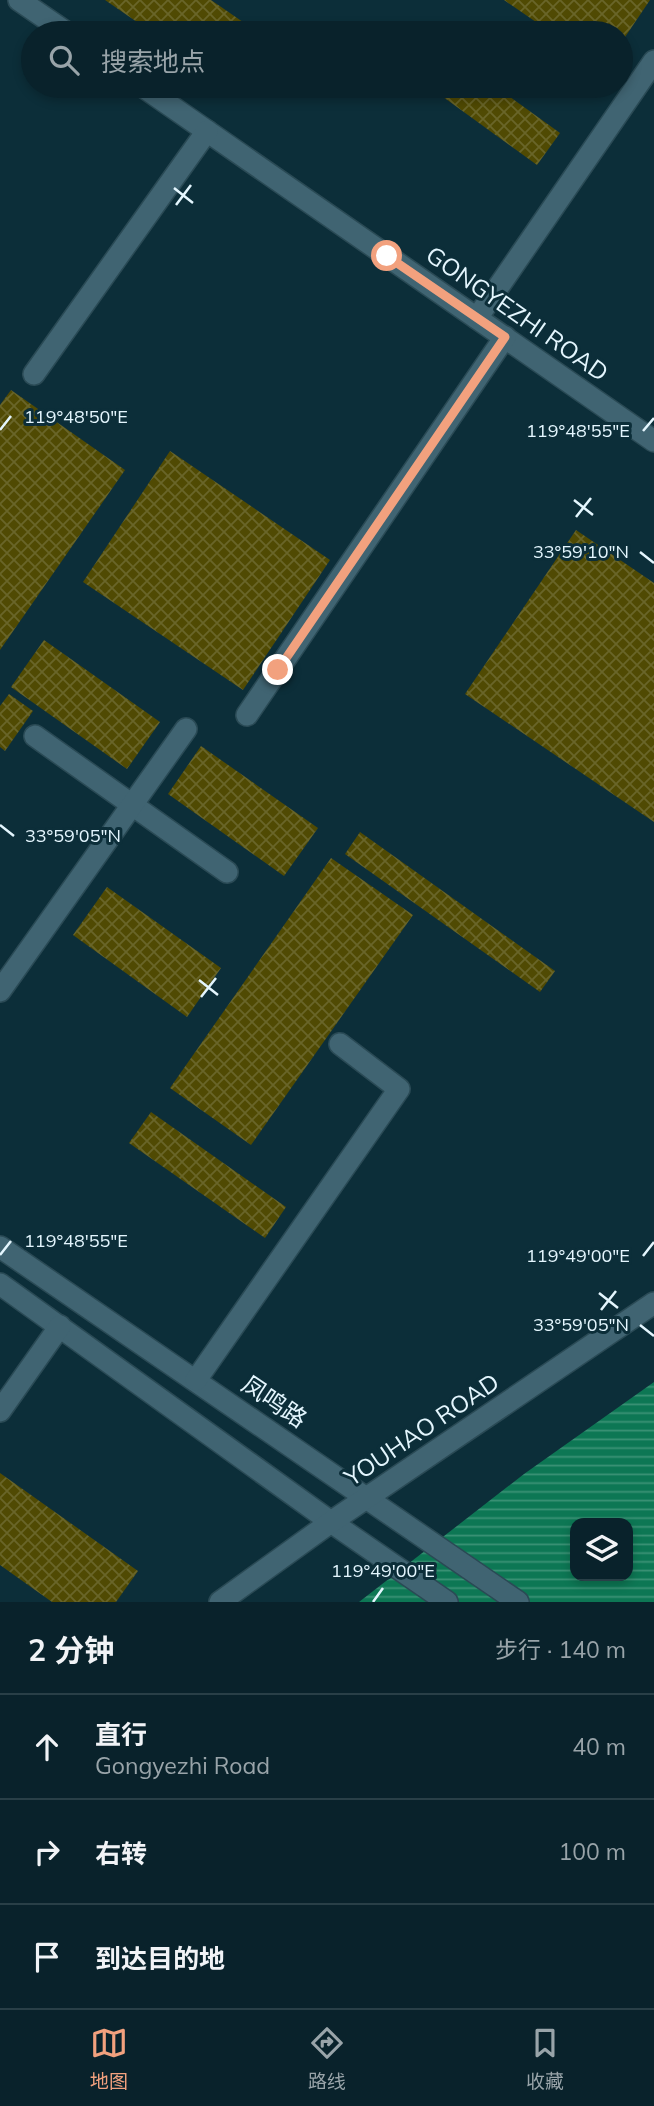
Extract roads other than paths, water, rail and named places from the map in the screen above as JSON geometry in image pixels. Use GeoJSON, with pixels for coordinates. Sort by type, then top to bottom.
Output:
{"type":"FeatureCollection","features":[{"type":"Feature","properties":{"kind":"street"},"geometry":{"type":"LineString","coordinates":[[19,0],[50,21]]}},
{"type":"Feature","properties":{"kind":"street"},"geometry":{"type":"LineString","coordinates":[[633,91],[654,61]]}},
{"type":"Feature","properties":{"kind":"street","name":"GONGYEZHI ROAD"},"geometry":{"type":"LineString","coordinates":[[160,98],[654,441]]}},
{"type":"Feature","properties":{"kind":"street"},"geometry":{"type":"LineString","coordinates":[[477,318],[629,98]]}},
{"type":"Feature","properties":{"kind":"street"},"geometry":{"type":"LineString","coordinates":[[34,374],[208,131]]}},
{"type":"Feature","properties":{"kind":"street"},"geometry":{"type":"LineString","coordinates":[[247,715],[505,337]]}},
{"type":"Feature","properties":{"kind":"street"},"geometry":{"type":"LineString","coordinates":[[0,991],[186,729]]}},
{"type":"Feature","properties":{"kind":"street"},"geometry":{"type":"LineString","coordinates":[[35,736],[227,872]]}},
{"type":"Feature","properties":{"kind":"street"},"geometry":{"type":"LineString","coordinates":[[196,1380],[399,1089],[340,1044]]}},
{"type":"Feature","properties":{"kind":"street","name":"凤鸣路"},"geometry":{"type":"LineString","coordinates":[[0,1247],[518,1602]]}},
{"type":"Feature","properties":{"kind":"street"},"geometry":{"type":"LineString","coordinates":[[0,1284],[447,1602]]}},
{"type":"Feature","properties":{"kind":"street","name":"YOUHAO ROAD"},"geometry":{"type":"LineString","coordinates":[[220,1602],[331,1522],[654,1303]]}},
{"type":"Feature","properties":{"kind":"street"},"geometry":{"type":"LineString","coordinates":[[0,1411],[60,1326]]}}]}
